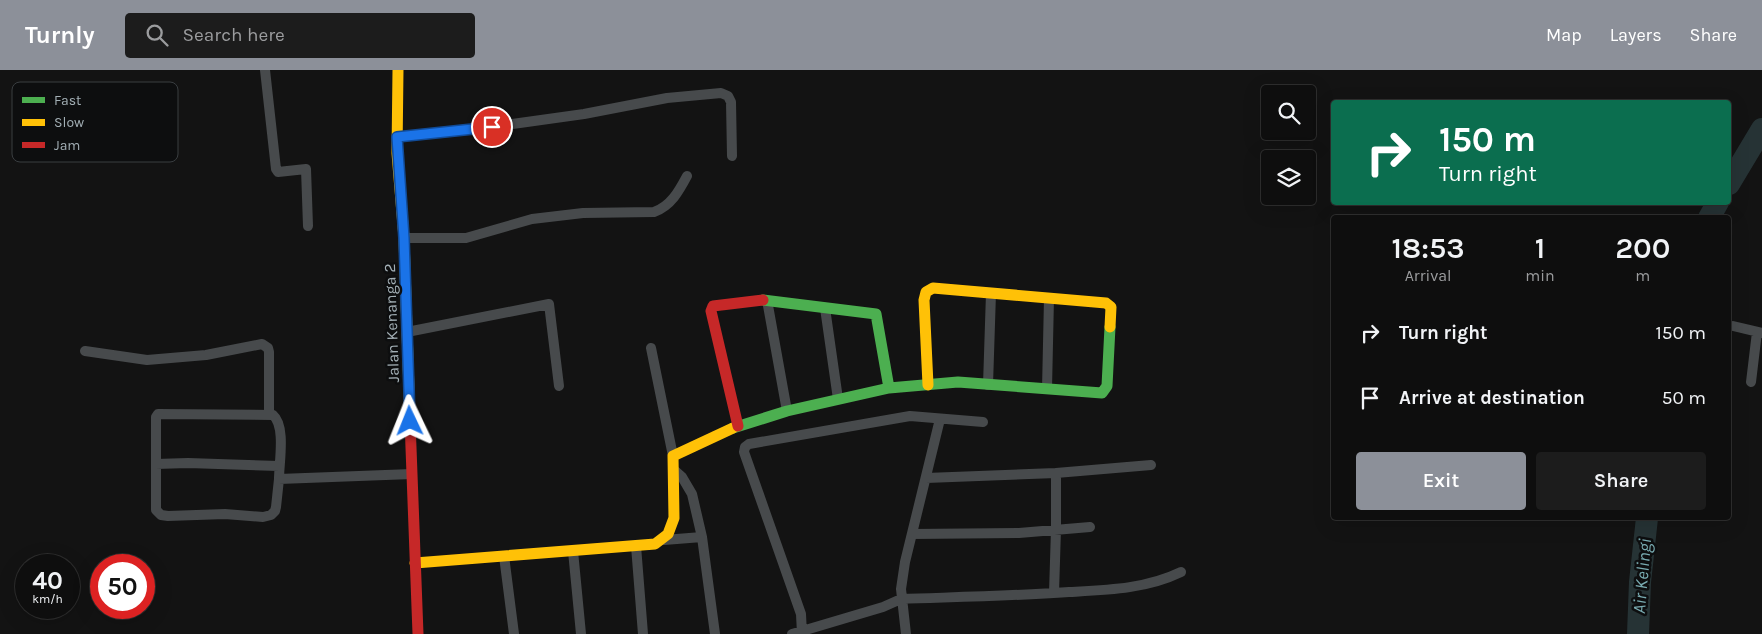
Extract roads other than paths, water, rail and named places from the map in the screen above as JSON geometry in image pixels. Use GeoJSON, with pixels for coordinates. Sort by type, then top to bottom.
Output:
{"type":"FeatureCollection","features":[{"type":"Feature","properties":{"kind":"street"},"geometry":{"type":"LineString","coordinates":[[265,70],[276,169],[278,172],[306,169],[308,226]]}},
{"type":"Feature","properties":{"kind":"street","name":"Jalan Kenanga 2"},"geometry":{"type":"LineString","coordinates":[[398,70],[397,137],[404,238],[418,634]]}},
{"type":"Feature","properties":{"kind":"street"},"geometry":{"type":"LineString","coordinates":[[397,137],[492,127],[584,114],[668,98],[721,93],[728,96],[731,102],[732,156]]}},
{"type":"Feature","properties":{"kind":"street"},"geometry":{"type":"LineString","coordinates":[[404,238],[466,238],[532,219],[583,213],[654,212],[663,208],[674,199],[687,176]]}},
{"type":"Feature","properties":{"kind":"street"},"geometry":{"type":"LineString","coordinates":[[673,456],[738,426],[787,411],[889,388],[928,385],[958,382],[1102,393],[1108,386],[1111,306],[1106,303],[933,288],[926,292],[924,300],[928,385]]}},
{"type":"Feature","properties":{"kind":"street"},"geometry":{"type":"LineString","coordinates":[[988,385],[992,293]]}},
{"type":"Feature","properties":{"kind":"street"},"geometry":{"type":"LineString","coordinates":[[1047,389],[1048,298]]}},
{"type":"Feature","properties":{"kind":"street"},"geometry":{"type":"LineString","coordinates":[[738,426],[713,306],[767,300],[876,314],[889,388]]}},
{"type":"Feature","properties":{"kind":"street"},"geometry":{"type":"LineString","coordinates":[[767,300],[787,411]]}},
{"type":"Feature","properties":{"kind":"street"},"geometry":{"type":"LineString","coordinates":[[407,332],[549,304],[559,386]]}},
{"type":"Feature","properties":{"kind":"street"},"geometry":{"type":"LineString","coordinates":[[825,308],[838,399]]}},
{"type":"Feature","properties":{"kind":"street"},"geometry":{"type":"LineString","coordinates":[[1733,326],[1760,333],[1751,382]]}},
{"type":"Feature","properties":{"kind":"street"},"geometry":{"type":"LineString","coordinates":[[85,351],[146,360],[206,355],[262,344],[266,345],[269,352],[269,415]]}},
{"type":"Feature","properties":{"kind":"street"},"geometry":{"type":"LineString","coordinates":[[651,348],[673,456],[674,518],[669,534],[664,540]]}},
{"type":"Feature","properties":{"kind":"street"},"geometry":{"type":"LineString","coordinates":[[158,414],[269,415],[273,416],[279,423],[281,435],[279,479],[275,511],[271,515],[161,515],[156,510],[156,464],[156,417],[158,414]]}},
{"type":"Feature","properties":{"kind":"street"},"geometry":{"type":"LineString","coordinates":[[983,422],[910,416],[749,444],[746,447],[744,452],[801,614],[798,633],[883,607],[901,599],[1054,593],[1133,587],[1165,580],[1181,572]]}},
{"type":"Feature","properties":{"kind":"street"},"geometry":{"type":"LineString","coordinates":[[906,634],[901,599],[902,580],[940,419]]}},
{"type":"Feature","properties":{"kind":"street"},"geometry":{"type":"LineString","coordinates":[[156,464],[188,463],[279,466]]}},
{"type":"Feature","properties":{"kind":"street"},"geometry":{"type":"LineString","coordinates":[[926,478],[1056,473],[1151,465]]}},
{"type":"Feature","properties":{"kind":"street"},"geometry":{"type":"LineString","coordinates":[[673,469],[682,477],[692,494],[702,537],[715,634]]}},
{"type":"Feature","properties":{"kind":"street"},"geometry":{"type":"LineString","coordinates":[[1054,593],[1056,473]]}},
{"type":"Feature","properties":{"kind":"street"},"geometry":{"type":"LineString","coordinates":[[279,479],[412,474]]}},
{"type":"Feature","properties":{"kind":"street"},"geometry":{"type":"LineString","coordinates":[[912,534],[1019,533],[1090,526]]}},
{"type":"Feature","properties":{"kind":"street"},"geometry":{"type":"LineString","coordinates":[[415,563],[636,546],[655,544],[664,540],[702,537]]}},
{"type":"Feature","properties":{"kind":"street"},"geometry":{"type":"LineString","coordinates":[[636,546],[643,634]]}},
{"type":"Feature","properties":{"kind":"street"},"geometry":{"type":"LineString","coordinates":[[573,551],[581,634]]}},
{"type":"Feature","properties":{"kind":"street"},"geometry":{"type":"LineString","coordinates":[[504,556],[514,634]]}},
{"type":"Feature","properties":{"kind":"waterway","name":"Air Kelingi"},"geometry":{"type":"LineString","coordinates":[[1731,181],[1762,129]]}},
{"type":"Feature","properties":{"kind":"waterway","name":"Air Kelingi"},"geometry":{"type":"LineString","coordinates":[[1711,215],[1716,205]]}},
{"type":"Feature","properties":{"kind":"waterway","name":"Air Kelingi"},"geometry":{"type":"LineString","coordinates":[[1638,634],[1640,582],[1647,520]]}}]}
